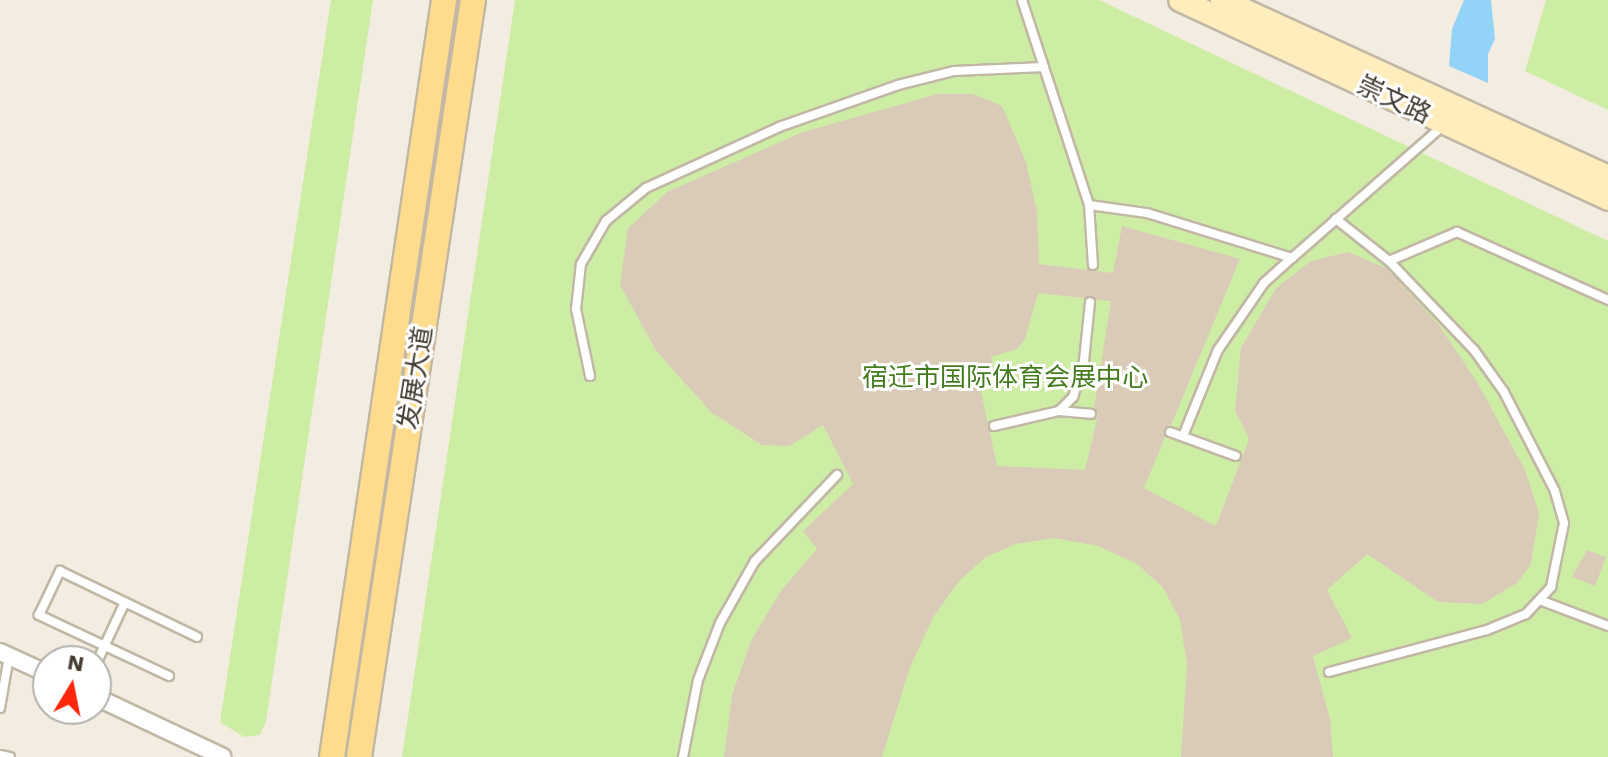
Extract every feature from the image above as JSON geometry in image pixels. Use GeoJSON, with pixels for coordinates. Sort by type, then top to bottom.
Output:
{"type":"FeatureCollection","features":[{"type":"Feature","properties":{"kind":"main road","name":"发展大道"},"geometry":{"type":"LineString","coordinates":[[332,757],[444,0]]}},
{"type":"Feature","properties":{"kind":"main road","name":"发展大道"},"geometry":{"type":"LineString","coordinates":[[359,757],[473,0]]}},
{"type":"Feature","properties":{"kind":"street","name":"崇文路"},"geometry":{"type":"LineString","coordinates":[[1180,0],[1608,199]]}},
{"type":"Feature","properties":{"kind":"street","name":"崇文路"},"geometry":{"type":"LineString","coordinates":[[1222,0],[1608,177]]}},
{"type":"Feature","properties":{"kind":"street"},"geometry":{"type":"LineString","coordinates":[[4,654],[32,667]]}},
{"type":"Feature","properties":{"kind":"street"},"geometry":{"type":"LineString","coordinates":[[112,705],[223,757]]}},
{"type":"Feature","properties":{"kind":"lane"},"geometry":{"type":"LineString","coordinates":[[1022,0],[1089,205],[1093,265]]}},
{"type":"Feature","properties":{"kind":"lane"},"geometry":{"type":"LineString","coordinates":[[590,376],[576,309],[581,264],[606,221],[646,188],[779,127],[898,85],[954,71],[1044,67]]}},
{"type":"Feature","properties":{"kind":"lane"},"geometry":{"type":"LineString","coordinates":[[1183,436],[1218,350],[1264,283],[1446,124]]}},
{"type":"Feature","properties":{"kind":"lane"},"geometry":{"type":"LineString","coordinates":[[1089,205],[1175,220],[1292,258]]}},
{"type":"Feature","properties":{"kind":"lane"},"geometry":{"type":"LineString","coordinates":[[1329,672],[1487,630],[1526,614],[1542,601],[1551,587],[1562,545],[1564,523],[1555,491],[1504,392],[1474,350],[1389,261],[1336,219]]}},
{"type":"Feature","properties":{"kind":"lane"},"geometry":{"type":"LineString","coordinates":[[1389,261],[1457,232],[1608,300]]}},
{"type":"Feature","properties":{"kind":"lane"},"geometry":{"type":"LineString","coordinates":[[1059,411],[1078,384],[1090,302]]}},
{"type":"Feature","properties":{"kind":"lane"},"geometry":{"type":"LineString","coordinates":[[994,426],[1059,411],[1091,414]]}},
{"type":"Feature","properties":{"kind":"lane"},"geometry":{"type":"LineString","coordinates":[[1170,432],[1236,456]]}},
{"type":"Feature","properties":{"kind":"lane"},"geometry":{"type":"LineString","coordinates":[[683,757],[698,680],[720,623],[755,561],[837,475]]}},
{"type":"Feature","properties":{"kind":"lane"},"geometry":{"type":"LineString","coordinates":[[102,645],[39,615],[60,571],[197,637]]}},
{"type":"Feature","properties":{"kind":"lane"},"geometry":{"type":"LineString","coordinates":[[1542,601],[1608,626]]}},
{"type":"Feature","properties":{"kind":"lane"},"geometry":{"type":"LineString","coordinates":[[104,645],[125,602]]}},
{"type":"Feature","properties":{"kind":"lane"},"geometry":{"type":"LineString","coordinates":[[112,650],[169,676]]}},
{"type":"Feature","properties":{"kind":"lane"},"geometry":{"type":"LineString","coordinates":[[0,708],[4,654]]}},
{"type":"Feature","properties":{"kind":"lane"},"geometry":{"type":"LineString","coordinates":[[0,755],[10,757]]}},
{"type":"Feature","properties":{"kind":"green space"},"geometry":{"type":"Polygon","coordinates":[[[331,0],[373,0],[266,722],[260,735],[244,737],[220,722],[331,0]]]}},
{"type":"Feature","properties":{"kind":"green space","name":"宿迁市国际体育会展中心"},"geometry":{"type":"Polygon","coordinates":[[[515,0],[1099,0],[1608,241],[1608,757],[402,757],[515,0]]]}},
{"type":"Feature","properties":{"kind":"green space"},"geometry":{"type":"Polygon","coordinates":[[[1546,0],[1608,0],[1608,110],[1525,71],[1546,0]]]}},
{"type":"Feature","properties":{"kind":"water"},"geometry":{"type":"Polygon","coordinates":[[[1464,0],[1491,0],[1495,39],[1488,54],[1488,83],[1449,66],[1452,29],[1464,0]]]}},
{"type":"Feature","properties":{"kind":"building"},"geometry":{"type":"Polygon","coordinates":[[[938,94],[973,94],[1002,106],[1026,162],[1037,212],[1039,264],[1113,273],[1122,226],[1240,259],[1171,425],[1164,429],[1165,437],[1144,488],[1216,526],[1249,439],[1235,410],[1241,348],[1276,288],[1311,261],[1348,252],[1386,268],[1439,325],[1477,382],[1525,470],[1539,513],[1531,564],[1517,583],[1482,604],[1438,602],[1367,554],[1327,590],[1352,638],[1313,656],[1330,719],[1333,757],[1181,757],[1187,664],[1180,620],[1162,586],[1137,564],[1098,546],[1054,538],[1016,544],[986,557],[959,581],[934,616],[910,667],[882,757],[724,757],[732,695],[751,641],[780,592],[817,549],[803,531],[853,484],[823,425],[789,446],[762,445],[711,412],[657,352],[620,285],[628,228],[667,192],[803,132],[938,94]],[[1038,293],[1025,339],[1017,349],[991,357],[996,378],[979,382],[997,466],[1085,470],[1098,415],[1094,408],[1111,301],[1038,293]]]}},
{"type":"Feature","properties":{"kind":"building"},"geometry":{"type":"Polygon","coordinates":[[[1587,550],[1606,557],[1595,586],[1572,577],[1587,550]]]}}]}
